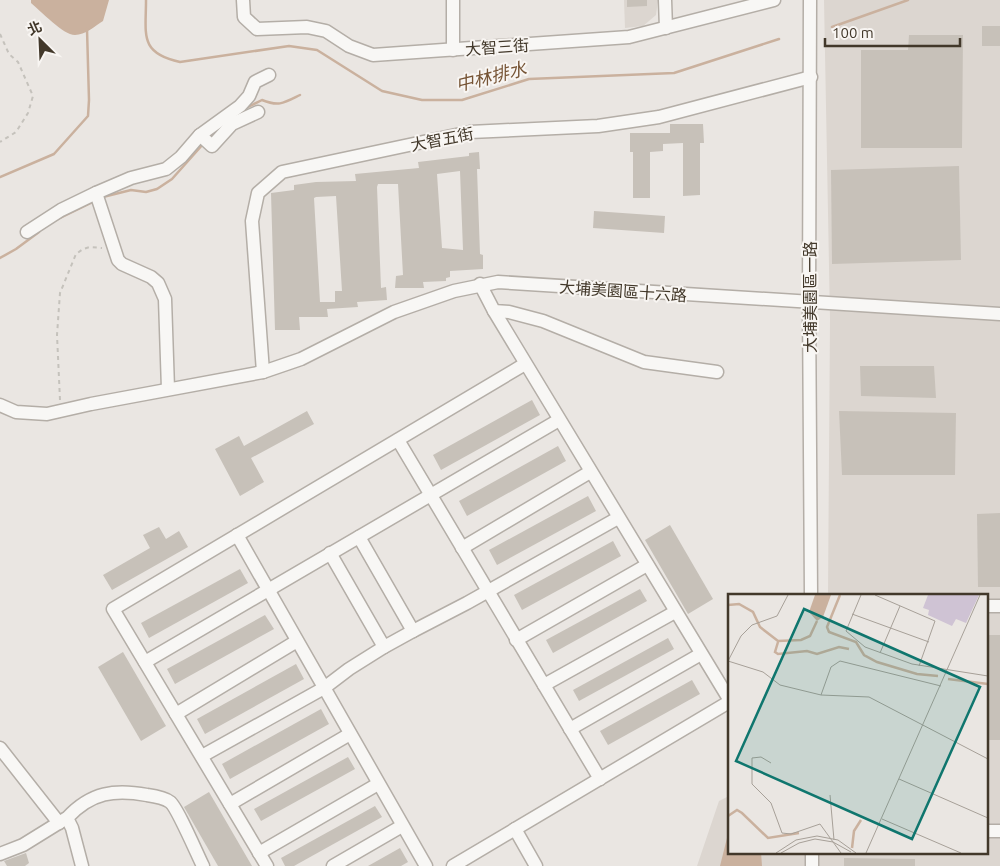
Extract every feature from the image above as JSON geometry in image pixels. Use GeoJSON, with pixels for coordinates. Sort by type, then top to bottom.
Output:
{"type":"FeatureCollection","features":[{"type":"Feature","properties":{"kind":"street","name":"大智三街"},"geometry":{"type":"LineString","coordinates":[[244,0],[244,17],[257,29],[307,27],[326,31],[348,46],[373,55],[629,37],[774,0]]}},
{"type":"Feature","properties":{"kind":"street"},"geometry":{"type":"LineString","coordinates":[[452,0],[453,50]]}},
{"type":"Feature","properties":{"kind":"street"},"geometry":{"type":"LineString","coordinates":[[665,0],[666,28]]}},
{"type":"Feature","properties":{"kind":"street","name":"大埔美園區一路"},"geometry":{"type":"LineString","coordinates":[[810,0],[809,303],[811,594]]}},
{"type":"Feature","properties":{"kind":"street"},"geometry":{"type":"LineString","coordinates":[[27,232],[96,192],[131,178],[166,169],[181,157],[200,134],[240,106],[249,96],[255,82],[269,75]]}},
{"type":"Feature","properties":{"kind":"street","name":"大智五街"},"geometry":{"type":"LineString","coordinates":[[263,372],[252,221],[258,193],[282,172],[470,132],[598,126],[659,117],[811,77]]}},
{"type":"Feature","properties":{"kind":"street"},"geometry":{"type":"LineString","coordinates":[[200,134],[212,146],[232,124],[258,112]]}},
{"type":"Feature","properties":{"kind":"street"},"geometry":{"type":"LineString","coordinates":[[96,192],[118,260],[122,264],[151,277],[158,283],[165,299],[168,389]]}},
{"type":"Feature","properties":{"kind":"street","name":"大埔美園區十六路"},"geometry":{"type":"LineString","coordinates":[[0,406],[16,412],[47,414],[263,372],[301,359],[394,312],[454,290],[498,282],[1000,314]]}},
{"type":"Feature","properties":{"kind":"street"},"geometry":{"type":"LineString","coordinates":[[480,284],[525,364],[728,698]]}},
{"type":"Feature","properties":{"kind":"street"},"geometry":{"type":"LineString","coordinates":[[494,311],[509,312],[544,321],[644,362],[717,372]]}},
{"type":"Feature","properties":{"kind":"street"},"geometry":{"type":"LineString","coordinates":[[267,866],[113,609],[525,364]]}},
{"type":"Feature","properties":{"kind":"street"},"geometry":{"type":"LineString","coordinates":[[145,662],[559,420]]}},
{"type":"Feature","properties":{"kind":"street"},"geometry":{"type":"LineString","coordinates":[[398,440],[600,779]]}},
{"type":"Feature","properties":{"kind":"street"},"geometry":{"type":"LineString","coordinates":[[462,548],[590,472]]}},
{"type":"Feature","properties":{"kind":"street"},"geometry":{"type":"LineString","coordinates":[[202,756],[324,688],[349,669],[412,630],[618,518]]}},
{"type":"Feature","properties":{"kind":"street"},"geometry":{"type":"LineString","coordinates":[[237,535],[426,866]]}},
{"type":"Feature","properties":{"kind":"street"},"geometry":{"type":"LineString","coordinates":[[359,537],[412,630]]}},
{"type":"Feature","properties":{"kind":"street"},"geometry":{"type":"LineString","coordinates":[[330,553],[384,647]]}},
{"type":"Feature","properties":{"kind":"street"},"geometry":{"type":"LineString","coordinates":[[516,640],[647,565]]}},
{"type":"Feature","properties":{"kind":"street"},"geometry":{"type":"LineString","coordinates":[[544,685],[675,612]]}},
{"type":"Feature","properties":{"kind":"street"},"geometry":{"type":"LineString","coordinates":[[176,714],[297,641]]}},
{"type":"Feature","properties":{"kind":"street"},"geometry":{"type":"LineString","coordinates":[[570,729],[701,654]]}},
{"type":"Feature","properties":{"kind":"street"},"geometry":{"type":"LineString","coordinates":[[453,866],[728,701]]}},
{"type":"Feature","properties":{"kind":"street"},"geometry":{"type":"LineString","coordinates":[[230,804],[350,734]]}},
{"type":"Feature","properties":{"kind":"street"},"geometry":{"type":"LineString","coordinates":[[0,748],[72,828],[82,866]]}},
{"type":"Feature","properties":{"kind":"street"},"geometry":{"type":"LineString","coordinates":[[259,853],[378,784]]}},
{"type":"Feature","properties":{"kind":"street"},"geometry":{"type":"LineString","coordinates":[[0,854],[23,845],[63,820],[93,798],[108,793],[127,791],[170,802],[204,866]]}},
{"type":"Feature","properties":{"kind":"street"},"geometry":{"type":"LineString","coordinates":[[333,866],[402,826]]}},
{"type":"Feature","properties":{"kind":"street"},"geometry":{"type":"LineString","coordinates":[[515,829],[536,866]]}},
{"type":"Feature","properties":{"kind":"path"},"geometry":{"type":"LineString","coordinates":[[0,34],[9,54],[18,62],[33,96],[28,113],[16,132],[0,142]]}},
{"type":"Feature","properties":{"kind":"path"},"geometry":{"type":"LineString","coordinates":[[60,410],[57,335],[60,293],[76,254],[90,247],[114,246]]}},
{"type":"Feature","properties":{"kind":"shaded area"},"geometry":{"type":"Polygon","coordinates":[[[31,0],[109,0],[103,21],[86,32],[75,35],[58,27],[31,3],[31,0]]]}},
{"type":"Feature","properties":{"kind":"shaded area"},"geometry":{"type":"Polygon","coordinates":[[[624,0],[658,0],[656,15],[643,26],[625,28],[624,0]]]}},
{"type":"Feature","properties":{"kind":"shaded area"},"geometry":{"type":"Polygon","coordinates":[[[824,0],[1000,0],[1000,866],[697,866],[719,801],[728,796],[728,854],[988,854],[988,594],[828,594],[830,319],[824,0]]]}},
{"type":"Feature","properties":{"kind":"shaded area"},"geometry":{"type":"Polygon","coordinates":[[[728,834],[728,854],[761,854],[762,866],[720,866],[728,834]]]}},
{"type":"Feature","properties":{"kind":"building"},"geometry":{"type":"Polygon","coordinates":[[[627,0],[647,0],[647,6],[627,7],[627,0]]]}},
{"type":"Feature","properties":{"kind":"building"},"geometry":{"type":"Polygon","coordinates":[[[982,26],[1000,26],[1000,46],[982,46],[982,26]]]}},
{"type":"Feature","properties":{"kind":"building"},"geometry":{"type":"Polygon","coordinates":[[[909,35],[963,35],[962,148],[861,148],[861,50],[908,50],[909,35]]]}},
{"type":"Feature","properties":{"kind":"building"},"geometry":{"type":"Polygon","coordinates":[[[670,124],[703,124],[704,143],[700,143],[700,195],[683,196],[683,143],[663,144],[663,151],[650,152],[650,198],[633,198],[633,152],[630,152],[630,133],[670,133],[670,124]]]}},
{"type":"Feature","properties":{"kind":"building"},"geometry":{"type":"Polygon","coordinates":[[[479,152],[480,169],[477,169],[480,254],[483,255],[483,269],[450,271],[450,277],[446,278],[446,281],[423,282],[424,288],[395,288],[396,276],[403,275],[398,184],[378,184],[381,288],[386,287],[387,300],[357,302],[358,307],[327,309],[328,317],[299,317],[300,330],[275,330],[271,193],[294,190],[294,185],[316,182],[356,181],[355,174],[419,168],[418,162],[469,156],[469,153],[479,152]],[[460,171],[437,174],[442,248],[463,250],[460,171]],[[336,196],[314,198],[320,302],[335,302],[335,291],[342,291],[336,196]]]}},
{"type":"Feature","properties":{"kind":"building"},"geometry":{"type":"Polygon","coordinates":[[[959,166],[961,260],[832,264],[831,170],[959,166]]]}},
{"type":"Feature","properties":{"kind":"building"},"geometry":{"type":"Polygon","coordinates":[[[594,211],[665,216],[664,233],[593,228],[594,211]]]}},
{"type":"Feature","properties":{"kind":"building"},"geometry":{"type":"Polygon","coordinates":[[[860,366],[934,366],[936,398],[861,396],[860,366]]]}},
{"type":"Feature","properties":{"kind":"building"},"geometry":{"type":"Polygon","coordinates":[[[532,400],[540,415],[441,470],[433,455],[532,400]]]}},
{"type":"Feature","properties":{"kind":"building"},"geometry":{"type":"Polygon","coordinates":[[[307,411],[314,424],[251,458],[264,482],[240,496],[215,449],[239,436],[244,446],[307,411]]]}},
{"type":"Feature","properties":{"kind":"building"},"geometry":{"type":"Polygon","coordinates":[[[839,411],[956,413],[955,475],[842,475],[839,411]]]}},
{"type":"Feature","properties":{"kind":"building"},"geometry":{"type":"Polygon","coordinates":[[[558,446],[566,461],[467,516],[459,501],[558,446]]]}},
{"type":"Feature","properties":{"kind":"building"},"geometry":{"type":"Polygon","coordinates":[[[588,496],[596,511],[497,565],[489,550],[588,496]]]}},
{"type":"Feature","properties":{"kind":"building"},"geometry":{"type":"Polygon","coordinates":[[[1000,513],[1000,587],[978,587],[977,514],[1000,513]]]}},
{"type":"Feature","properties":{"kind":"building"},"geometry":{"type":"Polygon","coordinates":[[[670,525],[713,599],[688,614],[645,540],[670,525]]]}},
{"type":"Feature","properties":{"kind":"building"},"geometry":{"type":"Polygon","coordinates":[[[159,527],[166,539],[179,531],[188,547],[112,590],[103,575],[150,548],[143,535],[159,527]]]}},
{"type":"Feature","properties":{"kind":"building"},"geometry":{"type":"Polygon","coordinates":[[[613,541],[621,556],[522,610],[514,595],[613,541]]]}},
{"type":"Feature","properties":{"kind":"building"},"geometry":{"type":"Polygon","coordinates":[[[240,569],[248,583],[149,638],[141,623],[240,569]]]}},
{"type":"Feature","properties":{"kind":"building"},"geometry":{"type":"Polygon","coordinates":[[[640,589],[647,601],[553,653],[546,640],[640,589]]]}},
{"type":"Feature","properties":{"kind":"building"},"geometry":{"type":"Polygon","coordinates":[[[265,615],[274,629],[175,684],[167,669],[265,615]]]}},
{"type":"Feature","properties":{"kind":"building"},"geometry":{"type":"Polygon","coordinates":[[[988,635],[1000,635],[1000,740],[988,740],[988,635]]]}},
{"type":"Feature","properties":{"kind":"building"},"geometry":{"type":"Polygon","coordinates":[[[668,638],[674,649],[579,701],[573,690],[668,638]]]}},
{"type":"Feature","properties":{"kind":"building"},"geometry":{"type":"Polygon","coordinates":[[[123,652],[166,726],[141,741],[98,667],[123,652]]]}},
{"type":"Feature","properties":{"kind":"building"},"geometry":{"type":"Polygon","coordinates":[[[296,664],[304,679],[205,734],[197,719],[296,664]]]}},
{"type":"Feature","properties":{"kind":"building"},"geometry":{"type":"Polygon","coordinates":[[[692,680],[700,694],[608,745],[600,731],[692,680]]]}},
{"type":"Feature","properties":{"kind":"building"},"geometry":{"type":"Polygon","coordinates":[[[321,709],[329,724],[230,779],[222,764],[321,709]]]}},
{"type":"Feature","properties":{"kind":"building"},"geometry":{"type":"Polygon","coordinates":[[[348,757],[355,769],[261,821],[254,809],[348,757]]]}},
{"type":"Feature","properties":{"kind":"building"},"geometry":{"type":"Polygon","coordinates":[[[209,792],[252,866],[218,866],[184,807],[209,792]]]}},
{"type":"Feature","properties":{"kind":"building"},"geometry":{"type":"Polygon","coordinates":[[[375,806],[382,817],[294,866],[285,866],[281,858],[375,806]]]}},
{"type":"Feature","properties":{"kind":"building"},"geometry":{"type":"Polygon","coordinates":[[[400,848],[408,862],[401,866],[368,866],[400,848]]]}},
{"type":"Feature","properties":{"kind":"building"},"geometry":{"type":"Polygon","coordinates":[[[26,853],[29,863],[25,866],[7,866],[4,861],[26,853]]]}},
{"type":"Feature","properties":{"kind":"building"},"geometry":{"type":"Polygon","coordinates":[[[844,858],[915,859],[915,866],[844,866],[844,858]]]}},
{"type":"Feature","properties":{"kind":"waterway","name":"中林排水"},"geometry":{"type":"LineString","coordinates":[[146,0],[146,33],[148,41],[151,48],[167,58],[180,62],[289,46],[317,50],[382,91],[422,100],[462,100],[529,79],[674,73],[779,39]]}},
{"type":"Feature","properties":{"kind":"waterway"},"geometry":{"type":"LineString","coordinates":[[832,27],[908,0]]}},
{"type":"Feature","properties":{"kind":"waterway","name":"中林排水"},"geometry":{"type":"LineString","coordinates":[[0,177],[54,154],[88,116],[87,29]]}},
{"type":"Feature","properties":{"kind":"waterway"},"geometry":{"type":"LineString","coordinates":[[246,108],[262,100],[277,104],[300,95]]}},
{"type":"Feature","properties":{"kind":"waterway"},"geometry":{"type":"LineString","coordinates":[[209,137],[219,130]]}},
{"type":"Feature","properties":{"kind":"waterway"},"geometry":{"type":"LineString","coordinates":[[103,197],[131,190],[146,192],[157,189],[172,179],[204,143]]}},
{"type":"Feature","properties":{"kind":"waterway"},"geometry":{"type":"LineString","coordinates":[[58,219],[95,201]]}},
{"type":"Feature","properties":{"kind":"waterway"},"geometry":{"type":"LineString","coordinates":[[0,258],[39,232]]}}]}
